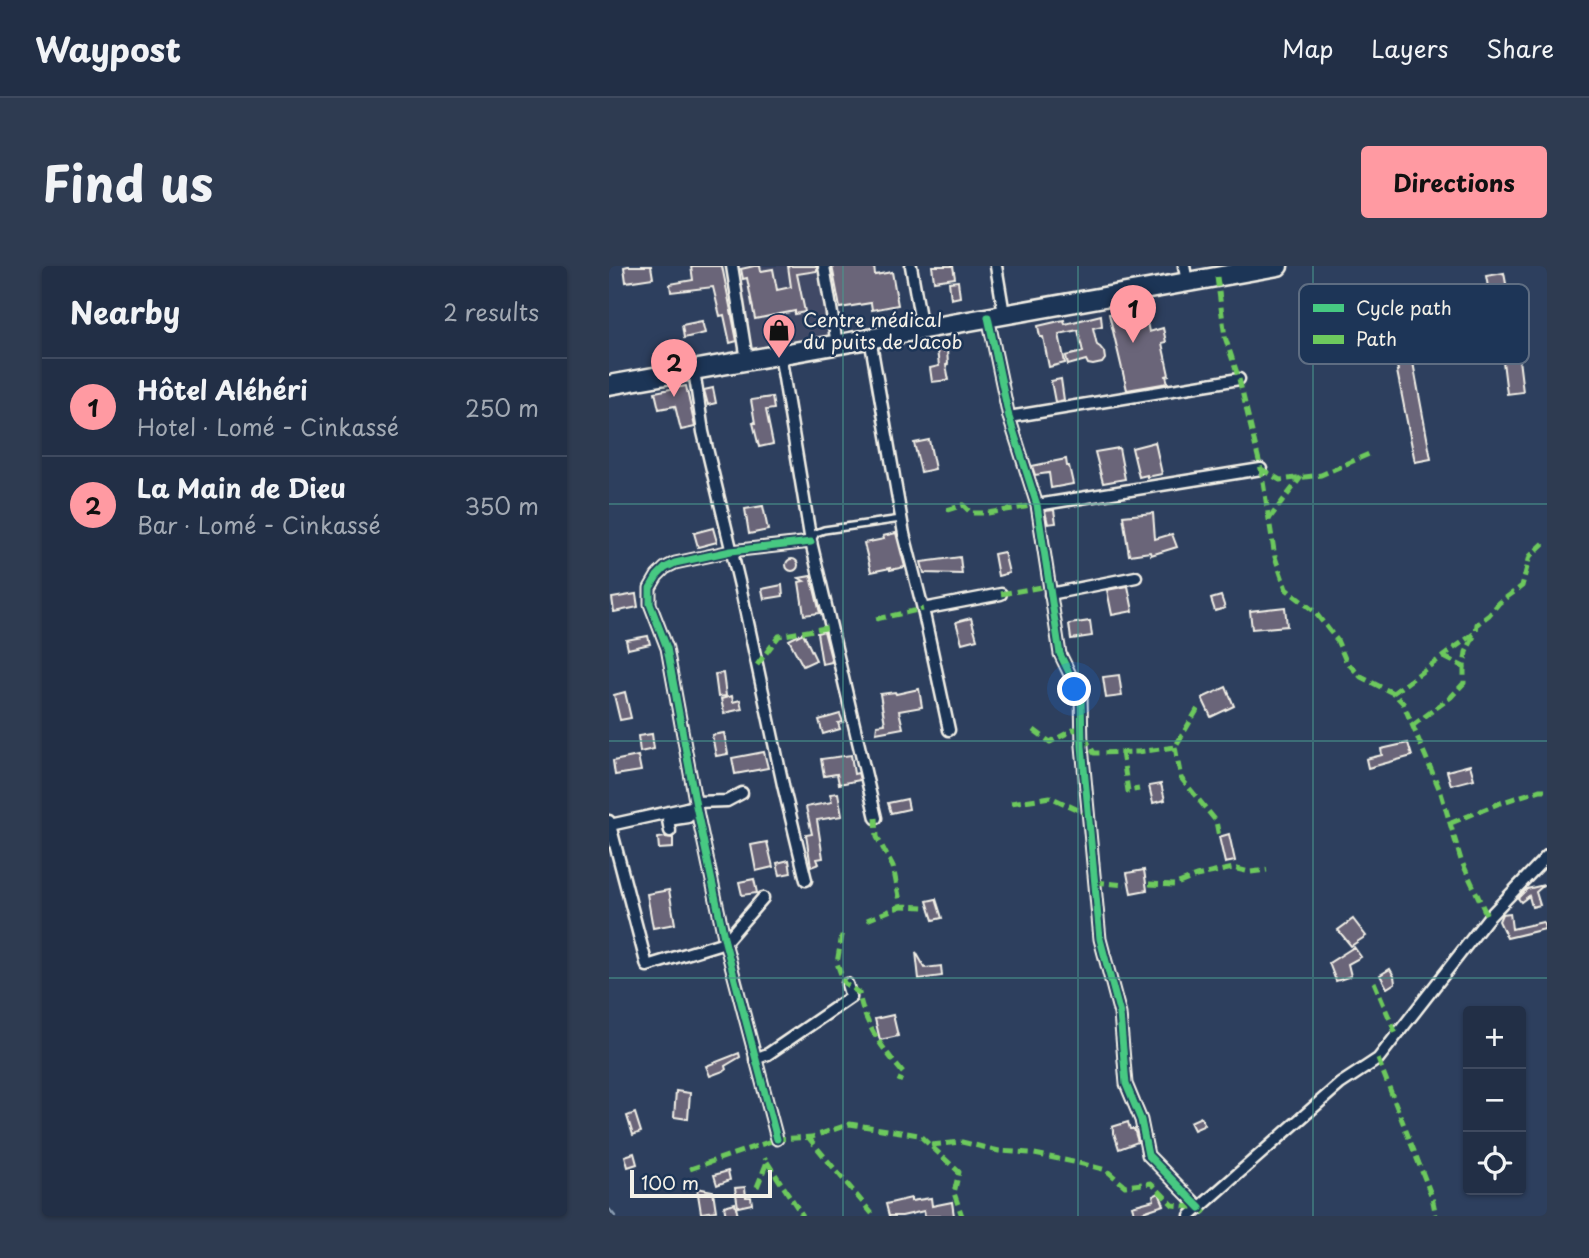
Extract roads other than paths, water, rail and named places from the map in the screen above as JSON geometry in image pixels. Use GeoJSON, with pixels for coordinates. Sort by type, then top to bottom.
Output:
{"type":"FeatureCollection","features":[{"type":"Feature","properties":{"kind":"highway"},"geometry":{"type":"LineString","coordinates":[[609,385],[996,316],[1186,274],[1274,266]]}},
{"type":"Feature","properties":{"kind":"street"},"geometry":{"type":"LineString","coordinates":[[732,266],[747,360]]}},
{"type":"Feature","properties":{"kind":"street"},"geometry":{"type":"LineString","coordinates":[[824,266],[837,344]]}},
{"type":"Feature","properties":{"kind":"street"},"geometry":{"type":"LineString","coordinates":[[911,266],[922,329]]}},
{"type":"Feature","properties":{"kind":"street"},"geometry":{"type":"LineString","coordinates":[[996,266],[996,316],[1009,417],[1037,506],[1059,654],[1081,697],[1082,746],[1100,939],[1120,1014],[1126,1084],[1141,1120],[1148,1155],[1200,1208]]}},
{"type":"Feature","properties":{"kind":"street"},"geometry":{"type":"LineString","coordinates":[[870,338],[901,519],[949,730]]}},
{"type":"Feature","properties":{"kind":"street"},"geometry":{"type":"LineString","coordinates":[[780,354],[811,542],[876,818]]}},
{"type":"Feature","properties":{"kind":"street"},"geometry":{"type":"LineString","coordinates":[[694,370],[703,432],[806,880]]}},
{"type":"Feature","properties":{"kind":"street"},"geometry":{"type":"LineString","coordinates":[[1009,417],[1239,379]]}},
{"type":"Feature","properties":{"kind":"street"},"geometry":{"type":"LineString","coordinates":[[1037,506],[1261,469]]}},
{"type":"Feature","properties":{"kind":"street"},"geometry":{"type":"LineString","coordinates":[[776,1139],[725,943],[693,805],[667,648],[650,604],[650,588],[665,568],[675,563],[731,551],[811,542]]}},
{"type":"Feature","properties":{"kind":"street"},"geometry":{"type":"LineString","coordinates":[[1050,594],[1136,577]]}},
{"type":"Feature","properties":{"kind":"street"},"geometry":{"type":"LineString","coordinates":[[923,609],[1001,594]]}},
{"type":"Feature","properties":{"kind":"street"},"geometry":{"type":"LineString","coordinates":[[742,793],[727,802],[693,805],[609,823],[647,966],[725,943],[763,898]]}},
{"type":"Feature","properties":{"kind":"street"},"geometry":{"type":"LineString","coordinates":[[670,831],[668,820],[688,817],[693,805]]}},
{"type":"Feature","properties":{"kind":"street"},"geometry":{"type":"LineString","coordinates":[[1190,1216],[1340,1084],[1378,1059],[1488,918],[1547,856]]}},
{"type":"Feature","properties":{"kind":"street"},"geometry":{"type":"LineString","coordinates":[[755,1059],[768,1054],[851,997],[847,984]]}},
{"type":"Feature","properties":{"kind":"lane"},"geometry":{"type":"LineString","coordinates":[[811,542],[816,533],[824,530],[901,519]]}},
{"type":"Feature","properties":{"kind":"waterway"},"geometry":{"type":"LineString","coordinates":[[609,1209],[615,1216]]}},
{"type":"Feature","properties":{"kind":"place","name":"Hôtel Aléhéri"},"geometry":{"type":"Point","coordinates":[1133,343]}},
{"type":"Feature","properties":{"kind":"place","name":"Centre médical du puits de Jacob"},"geometry":{"type":"Point","coordinates":[779,360]}},
{"type":"Feature","properties":{"kind":"place","name":"La Main de Dieu"},"geometry":{"type":"Point","coordinates":[674,397]}}]}
